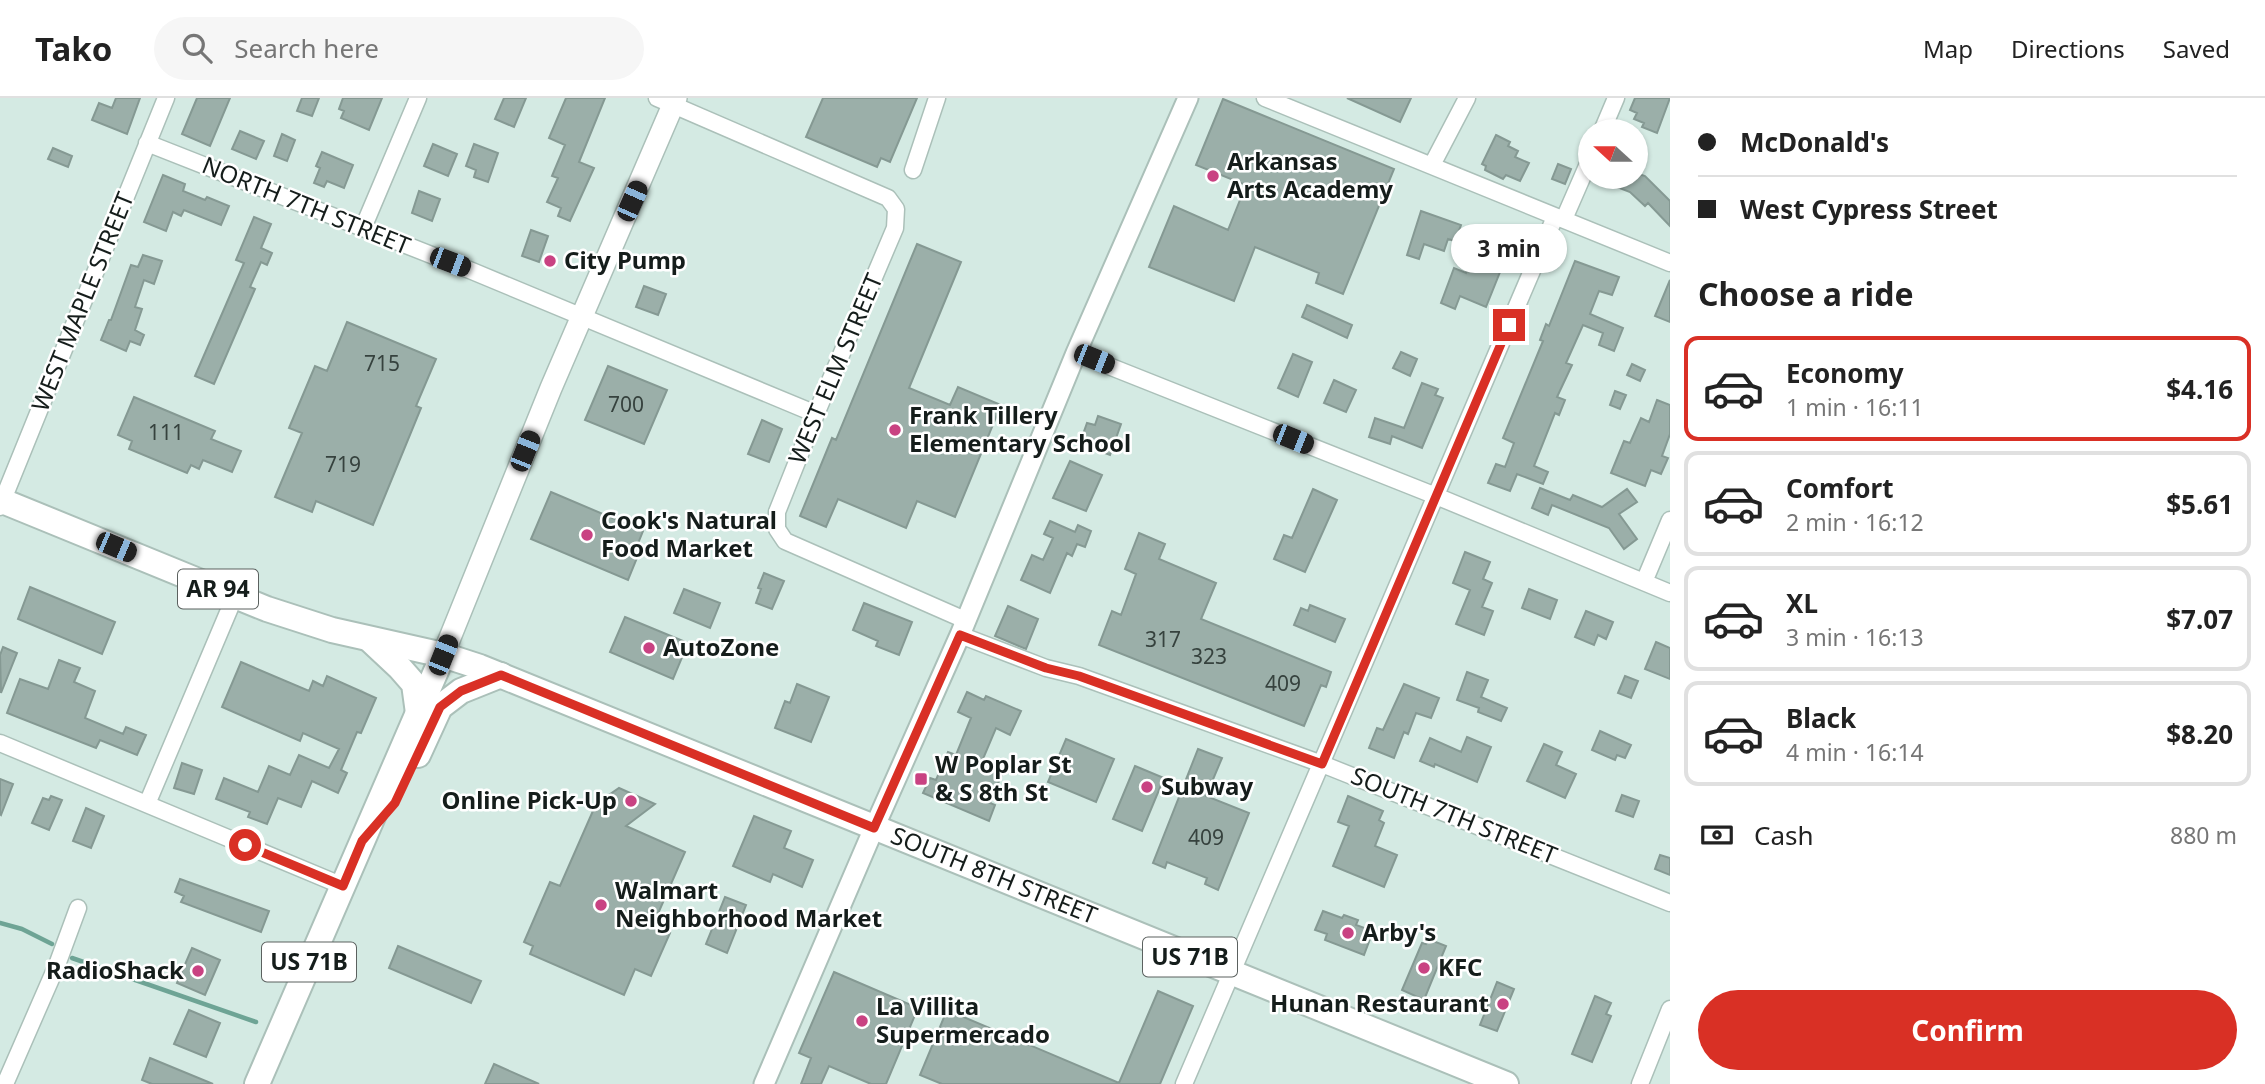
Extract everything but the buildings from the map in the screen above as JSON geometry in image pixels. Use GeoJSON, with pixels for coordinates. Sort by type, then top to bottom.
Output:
{"type":"FeatureCollection","features":[{"type":"Feature","properties":{"kind":"main road"},"geometry":{"type":"LineString","coordinates":[[443,655],[669,101]]}},
{"type":"Feature","properties":{"kind":"main road","name":"AR 94"},"geometry":{"type":"LineString","coordinates":[[1,502],[267,609],[332,630],[443,655]]}},
{"type":"Feature","properties":{"kind":"main road"},"geometry":{"type":"LineString","coordinates":[[366,637],[414,684],[418,713]]}},
{"type":"Feature","properties":{"kind":"main road","name":"SOUTH 8TH STREET"},"geometry":{"type":"LineString","coordinates":[[443,655],[501,675],[1506,1084]]}},
{"type":"Feature","properties":{"kind":"main road","name":"US 71B"},"geometry":{"type":"LineString","coordinates":[[257,1084],[443,655]]}},
{"type":"Feature","properties":{"kind":"main road","name":"US 71B"},"geometry":{"type":"LineString","coordinates":[[362,841],[395,803],[440,707],[461,691],[501,675]]}},
{"type":"Feature","properties":{"kind":"street","name":"WEST MAPLE STREET"},"geometry":{"type":"LineString","coordinates":[[1,502],[166,98]]}},
{"type":"Feature","properties":{"kind":"street"},"geometry":{"type":"LineString","coordinates":[[363,228],[418,98]]}},
{"type":"Feature","properties":{"kind":"street"},"geometry":{"type":"LineString","coordinates":[[913,170],[937,98]]}},
{"type":"Feature","properties":{"kind":"street"},"geometry":{"type":"LineString","coordinates":[[764,1084],[962,628],[1076,353],[1188,98]]}},
{"type":"Feature","properties":{"kind":"street"},"geometry":{"type":"LineString","coordinates":[[1265,98],[1670,263]]}},
{"type":"Feature","properties":{"kind":"street"},"geometry":{"type":"LineString","coordinates":[[1432,165],[1467,98]]}},
{"type":"Feature","properties":{"kind":"street"},"geometry":{"type":"LineString","coordinates":[[1607,119],[1616,98]]}},
{"type":"Feature","properties":{"kind":"street","name":"WEST ELM STREET"},"geometry":{"type":"LineString","coordinates":[[669,101],[888,198],[896,209],[895,228],[777,512],[777,529]]}},
{"type":"Feature","properties":{"kind":"street","name":"NORTH 7TH STREET"},"geometry":{"type":"LineString","coordinates":[[147,143],[582,316]]}},
{"type":"Feature","properties":{"kind":"street"},"geometry":{"type":"LineString","coordinates":[[1184,1084],[1436,496],[1578,183]]}},
{"type":"Feature","properties":{"kind":"street"},"geometry":{"type":"LineString","coordinates":[[582,316],[816,414]]}},
{"type":"Feature","properties":{"kind":"street"},"geometry":{"type":"LineString","coordinates":[[1076,353],[1436,496],[1670,593]]}},
{"type":"Feature","properties":{"kind":"street"},"geometry":{"type":"LineString","coordinates":[[1644,582],[1670,520]]}},
{"type":"Feature","properties":{"kind":"street","name":"SOUTH 7TH STREET"},"geometry":{"type":"LineString","coordinates":[[777,529],[785,541],[1046,668],[1079,676],[1322,764],[1670,903]]}},
{"type":"Feature","properties":{"kind":"street"},"geometry":{"type":"LineString","coordinates":[[147,804],[235,596]]}},
{"type":"Feature","properties":{"kind":"street"},"geometry":{"type":"LineString","coordinates":[[0,743],[343,886]]}},
{"type":"Feature","properties":{"kind":"street"},"geometry":{"type":"LineString","coordinates":[[5,1084],[57,965],[78,908]]}},
{"type":"Feature","properties":{"kind":"street"},"geometry":{"type":"LineString","coordinates":[[1640,1084],[1670,1009]]}},
{"type":"Feature","properties":{"kind":"waterway"},"geometry":{"type":"LineString","coordinates":[[0,923],[22,929],[52,944]]}},
{"type":"Feature","properties":{"kind":"waterway"},"geometry":{"type":"LineString","coordinates":[[72,958],[256,1022]]}},
{"type":"Feature","properties":{"kind":"place","name":"Arkansas Arts Academy"},"geometry":{"type":"Point","coordinates":[1213,176]}},
{"type":"Feature","properties":{"kind":"place","name":"City Pump"},"geometry":{"type":"Point","coordinates":[550,261]}},
{"type":"Feature","properties":{"kind":"place","name":"Frank Tillery Elementary School"},"geometry":{"type":"Point","coordinates":[895,430]}},
{"type":"Feature","properties":{"kind":"place","name":"Cook's Natural Food Market"},"geometry":{"type":"Point","coordinates":[587,535]}},
{"type":"Feature","properties":{"kind":"place","name":"AutoZone"},"geometry":{"type":"Point","coordinates":[649,648]}},
{"type":"Feature","properties":{"kind":"place","name":"W Poplar St & S 8th St"},"geometry":{"type":"Point","coordinates":[921,779]}},
{"type":"Feature","properties":{"kind":"place","name":"Subway"},"geometry":{"type":"Point","coordinates":[1147,787]}},
{"type":"Feature","properties":{"kind":"place","name":"Online Pick-Up"},"geometry":{"type":"Point","coordinates":[631,801]}},
{"type":"Feature","properties":{"kind":"place","name":"Walmart Neighborhood Market"},"geometry":{"type":"Point","coordinates":[601,905]}},
{"type":"Feature","properties":{"kind":"place","name":"Arby's"},"geometry":{"type":"Point","coordinates":[1348,933]}},
{"type":"Feature","properties":{"kind":"place","name":"KFC"},"geometry":{"type":"Point","coordinates":[1424,968]}},
{"type":"Feature","properties":{"kind":"place","name":"RadioShack"},"geometry":{"type":"Point","coordinates":[198,971]}},
{"type":"Feature","properties":{"kind":"place","name":"Hunan Restaurant"},"geometry":{"type":"Point","coordinates":[1503,1004]}},
{"type":"Feature","properties":{"kind":"place","name":"La Villita Supermercado"},"geometry":{"type":"Point","coordinates":[862,1021]}},
{"type":"Feature","properties":{"kind":"route"},"geometry":{"type":"LineString","coordinates":[[245,845],[343,886],[362,841],[395,803],[440,707],[461,691],[501,675],[874,828],[960,635],[1046,668],[1079,676],[1322,764],[1509,325]]}}]}
